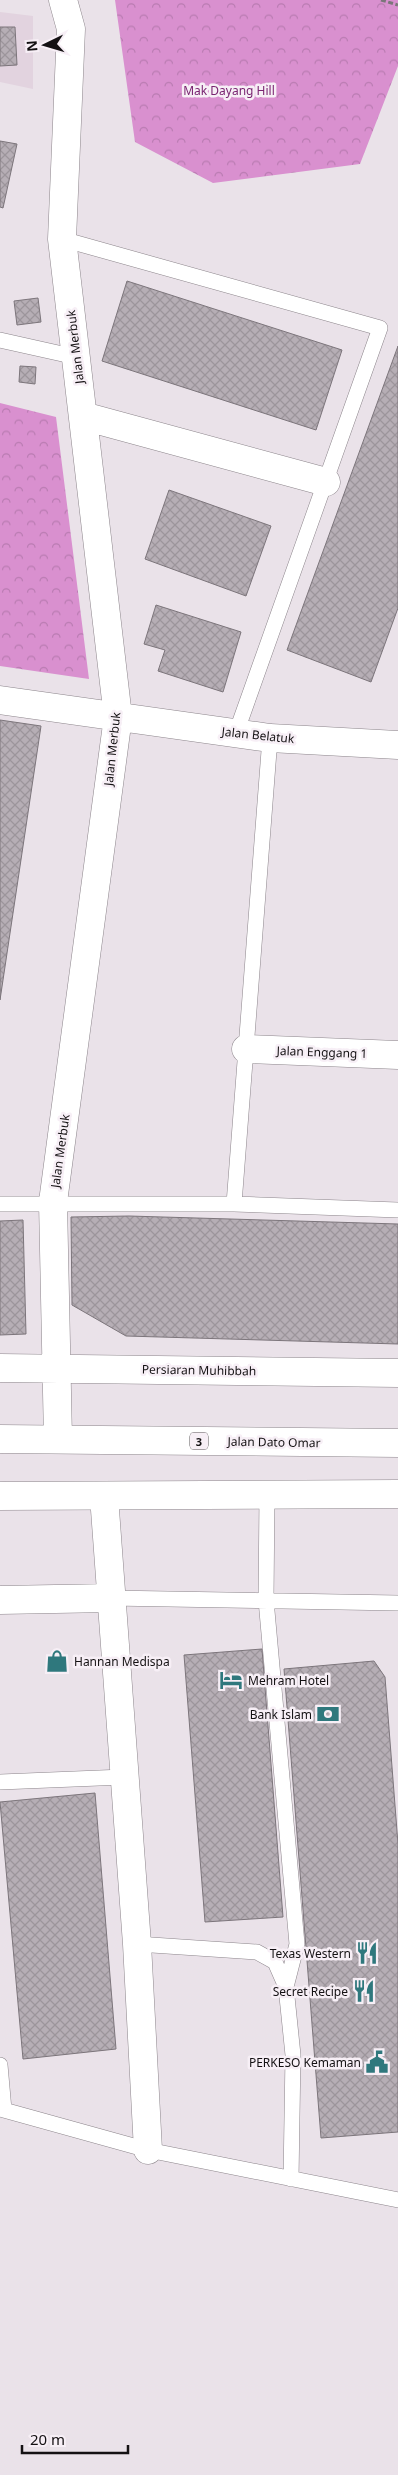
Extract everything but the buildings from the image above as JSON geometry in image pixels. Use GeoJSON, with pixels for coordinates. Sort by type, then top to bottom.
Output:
{"type":"FeatureCollection","features":[{"type":"Feature","properties":{"kind":"main road","name":"Jalan Merbuk"},"geometry":{"type":"LineString","coordinates":[[58,1439],[53,1202],[118,717],[62,239],[71,29],[62,0]]}},
{"type":"Feature","properties":{"kind":"main road"},"geometry":{"type":"LineString","coordinates":[[83,416],[326,482]]}},
{"type":"Feature","properties":{"kind":"main road","name":"Jalan Belatuk"},"geometry":{"type":"LineString","coordinates":[[0,700],[270,738],[398,746]]}},
{"type":"Feature","properties":{"kind":"main road","name":"Jalan Enggang 1"},"geometry":{"type":"LineString","coordinates":[[246,1049],[398,1054]]}},
{"type":"Feature","properties":{"kind":"main road","name":"Persiaran Muhibbah"},"geometry":{"type":"LineString","coordinates":[[0,1368],[398,1372]]}},
{"type":"Feature","properties":{"kind":"main road","name":"Jalan Dato Omar"},"geometry":{"type":"LineString","coordinates":[[0,1440],[398,1443]]}},
{"type":"Feature","properties":{"kind":"main road"},"geometry":{"type":"LineString","coordinates":[[0,1496],[398,1494]]}},
{"type":"Feature","properties":{"kind":"main road"},"geometry":{"type":"LineString","coordinates":[[104,1496],[110,1598],[137,1944],[148,2150]]}},
{"type":"Feature","properties":{"kind":"main road"},"geometry":{"type":"LineString","coordinates":[[0,1600],[110,1598]]}},
{"type":"Feature","properties":{"kind":"lane"},"geometry":{"type":"LineString","coordinates":[[62,239],[380,328],[236,734]]}},
{"type":"Feature","properties":{"kind":"lane"},"geometry":{"type":"LineString","coordinates":[[0,340],[76,357]]}},
{"type":"Feature","properties":{"kind":"lane"},"geometry":{"type":"LineString","coordinates":[[234,1204],[270,738]]}},
{"type":"Feature","properties":{"kind":"lane"},"geometry":{"type":"LineString","coordinates":[[0,1204],[53,1202],[234,1204],[398,1210]]}},
{"type":"Feature","properties":{"kind":"lane"},"geometry":{"type":"LineString","coordinates":[[267,1495],[266,1600],[296,1944],[286,1987]]}},
{"type":"Feature","properties":{"kind":"lane"},"geometry":{"type":"LineString","coordinates":[[110,1598],[398,1603]]}},
{"type":"Feature","properties":{"kind":"lane"},"geometry":{"type":"LineString","coordinates":[[0,1782],[124,1777]]}},
{"type":"Feature","properties":{"kind":"lane"},"geometry":{"type":"LineString","coordinates":[[137,1944],[257,1952],[275,1962],[286,1987],[293,2055],[291,2179]]}},
{"type":"Feature","properties":{"kind":"lane"},"geometry":{"type":"LineString","coordinates":[[0,2065],[2,2109],[148,2150],[398,2200]]}},
{"type":"Feature","properties":{"kind":"path"},"geometry":{"type":"LineString","coordinates":[[381,0],[398,5]]}},
{"type":"Feature","properties":{"kind":"shaded area"},"geometry":{"type":"Polygon","coordinates":[[[0,12],[33,16],[33,89],[0,82],[0,12]]]}},
{"type":"Feature","properties":{"kind":"green space","name":"Mak Dayang Hill"},"geometry":{"type":"Polygon","coordinates":[[[115,0],[398,0],[398,66],[360,164],[213,183],[135,142],[115,0]]]}},
{"type":"Feature","properties":{"kind":"green space"},"geometry":{"type":"Polygon","coordinates":[[[0,403],[56,417],[89,679],[0,666],[0,403]]]}},
{"type":"Feature","properties":{"kind":"place","name":"Hannan Medispa"},"geometry":{"type":"Point","coordinates":[57,1661]}},
{"type":"Feature","properties":{"kind":"place","name":"Mehram Hotel"},"geometry":{"type":"Point","coordinates":[231,1680]}},
{"type":"Feature","properties":{"kind":"place","name":"Bank Islam"},"geometry":{"type":"Point","coordinates":[328,1714]}},
{"type":"Feature","properties":{"kind":"place","name":"Texas Western"},"geometry":{"type":"Point","coordinates":[367,1953]}},
{"type":"Feature","properties":{"kind":"place","name":"Secret Recipe"},"geometry":{"type":"Point","coordinates":[364,1991]}},
{"type":"Feature","properties":{"kind":"place","name":"PERKESO Kemaman"},"geometry":{"type":"Point","coordinates":[377,2062]}}]}
